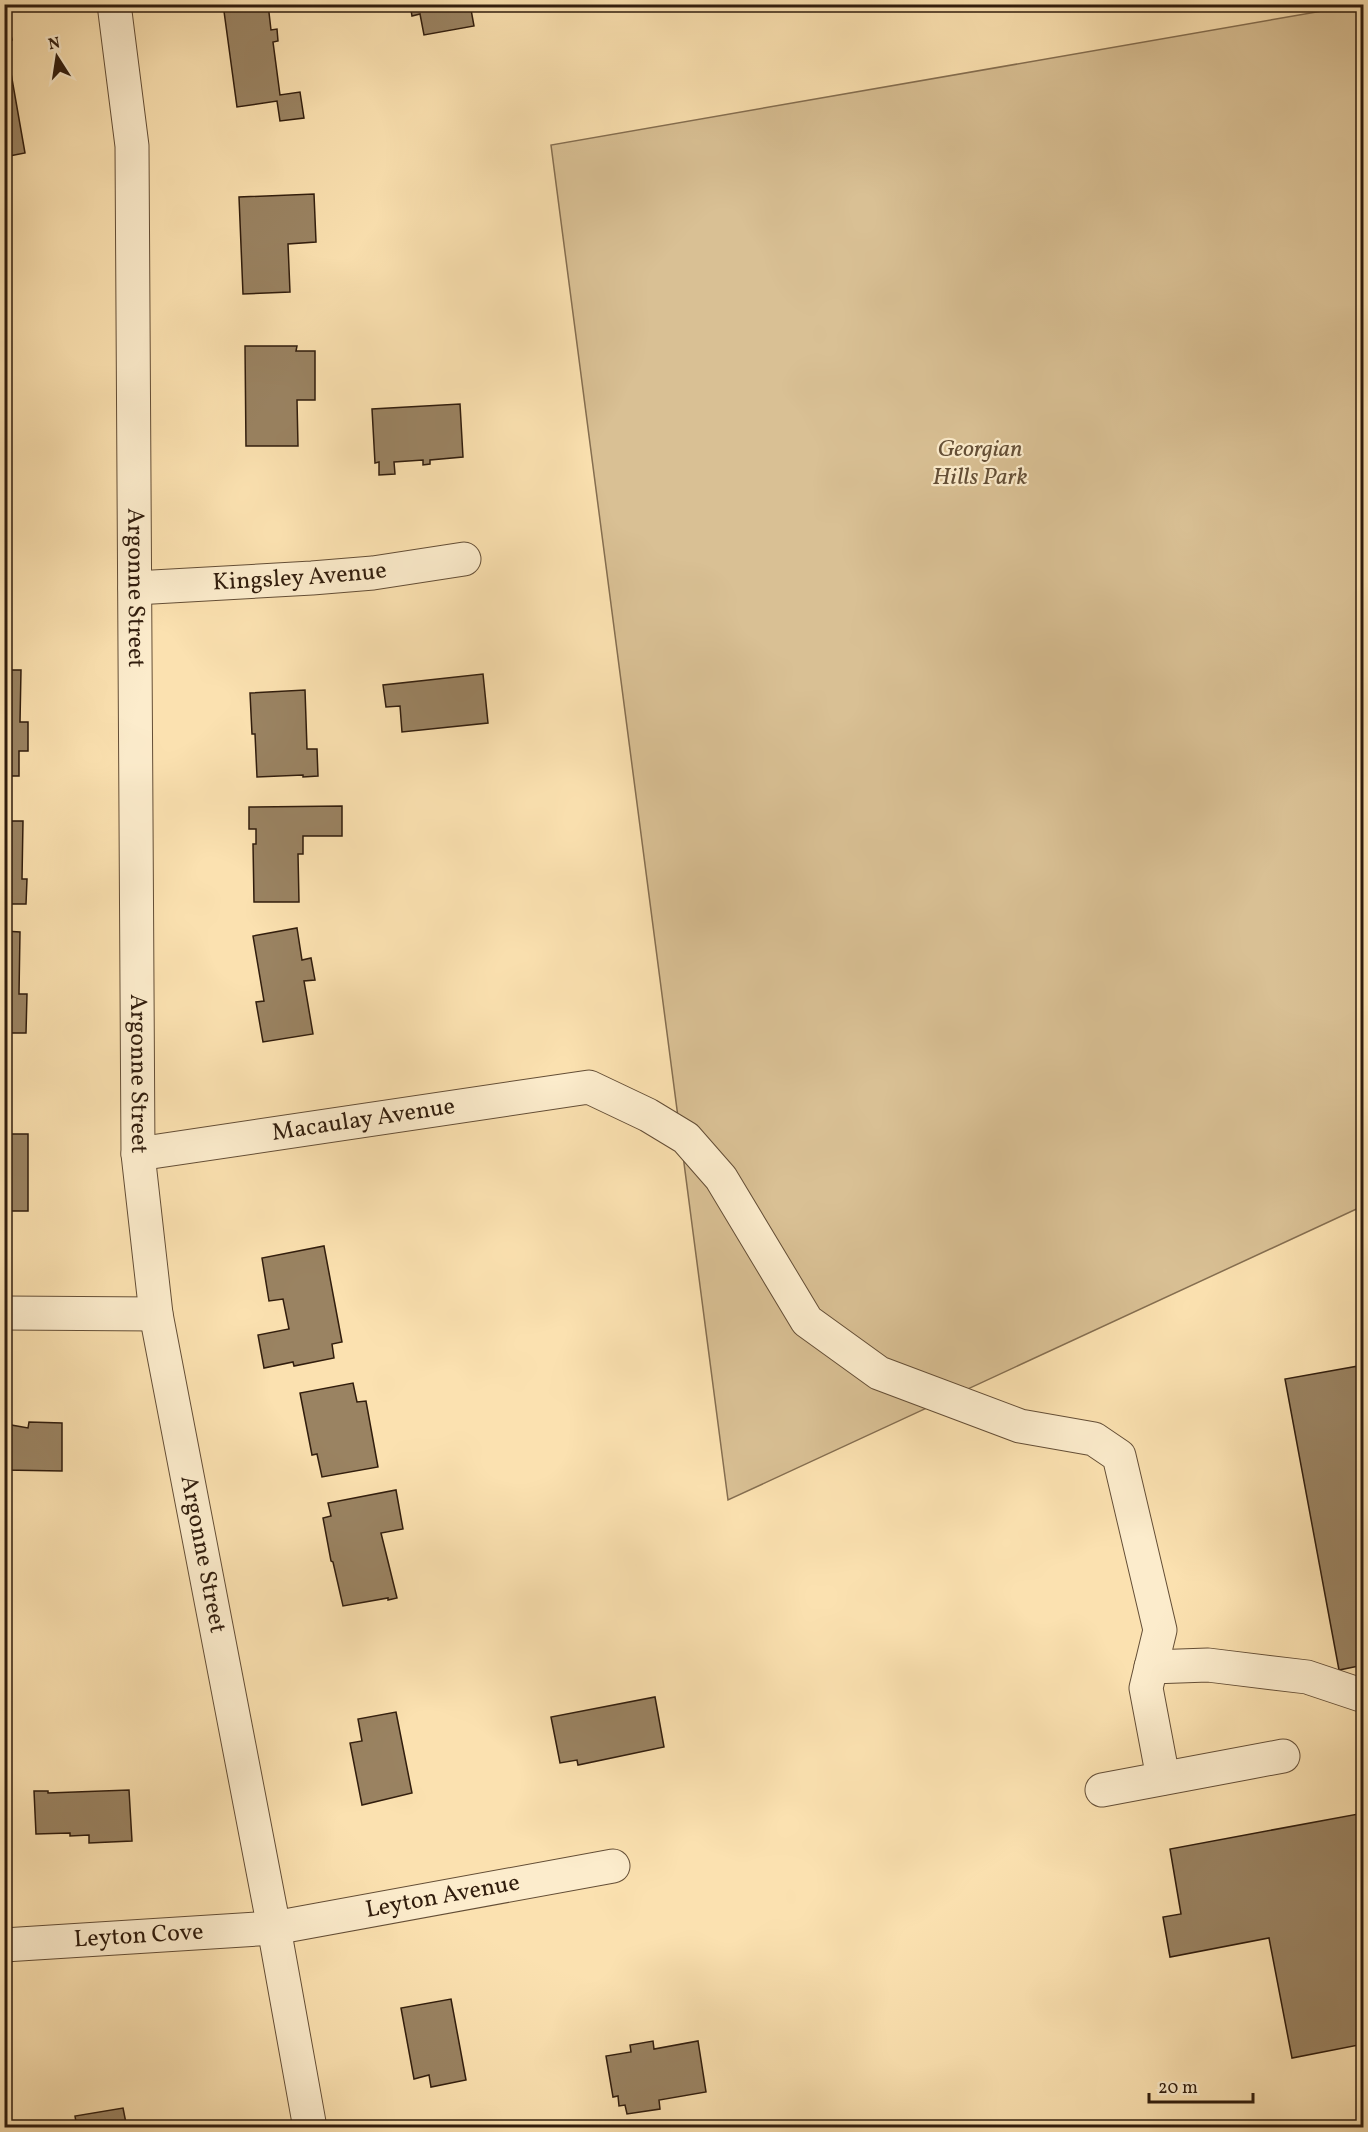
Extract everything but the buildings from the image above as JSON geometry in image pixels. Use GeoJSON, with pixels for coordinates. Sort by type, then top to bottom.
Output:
{"type":"FeatureCollection","features":[{"type":"Feature","properties":{"kind":"street","name":"Argonne Street"},"geometry":{"type":"LineString","coordinates":[[114,4],[132,146],[138,1154],[156,1314],[310,2127]]}},
{"type":"Feature","properties":{"kind":"street","name":"Kingsley Avenue"},"geometry":{"type":"LineString","coordinates":[[135,588],[373,573],[464,559]]}},
{"type":"Feature","properties":{"kind":"street","name":"Macaulay Avenue"},"geometry":{"type":"LineString","coordinates":[[138,1154],[589,1087],[648,1115],[686,1138],[722,1178],[807,1321],[879,1374],[1020,1426],[1094,1438],[1119,1456],[1160,1630],[1152,1667]]}},
{"type":"Feature","properties":{"kind":"street"},"geometry":{"type":"LineString","coordinates":[[4,1313],[156,1314]]}},
{"type":"Feature","properties":{"kind":"street"},"geometry":{"type":"LineString","coordinates":[[1163,1778],[1146,1688],[1152,1667],[1208,1665],[1307,1677],[1364,1696]]}},
{"type":"Feature","properties":{"kind":"street"},"geometry":{"type":"LineString","coordinates":[[1102,1790],[1283,1756]]}},
{"type":"Feature","properties":{"kind":"street","name":"Leyton Avenue"},"geometry":{"type":"LineString","coordinates":[[274,1928],[613,1866]]}},
{"type":"Feature","properties":{"kind":"street","name":"Leyton Cove"},"geometry":{"type":"LineString","coordinates":[[4,1944],[274,1928]]}},
{"type":"Feature","properties":{"kind":"green space","name":"Georgian Hills Park"},"geometry":{"type":"Polygon","coordinates":[[[1363,5],[1363,1206],[728,1500],[551,145],[1363,5]]]}}]}
